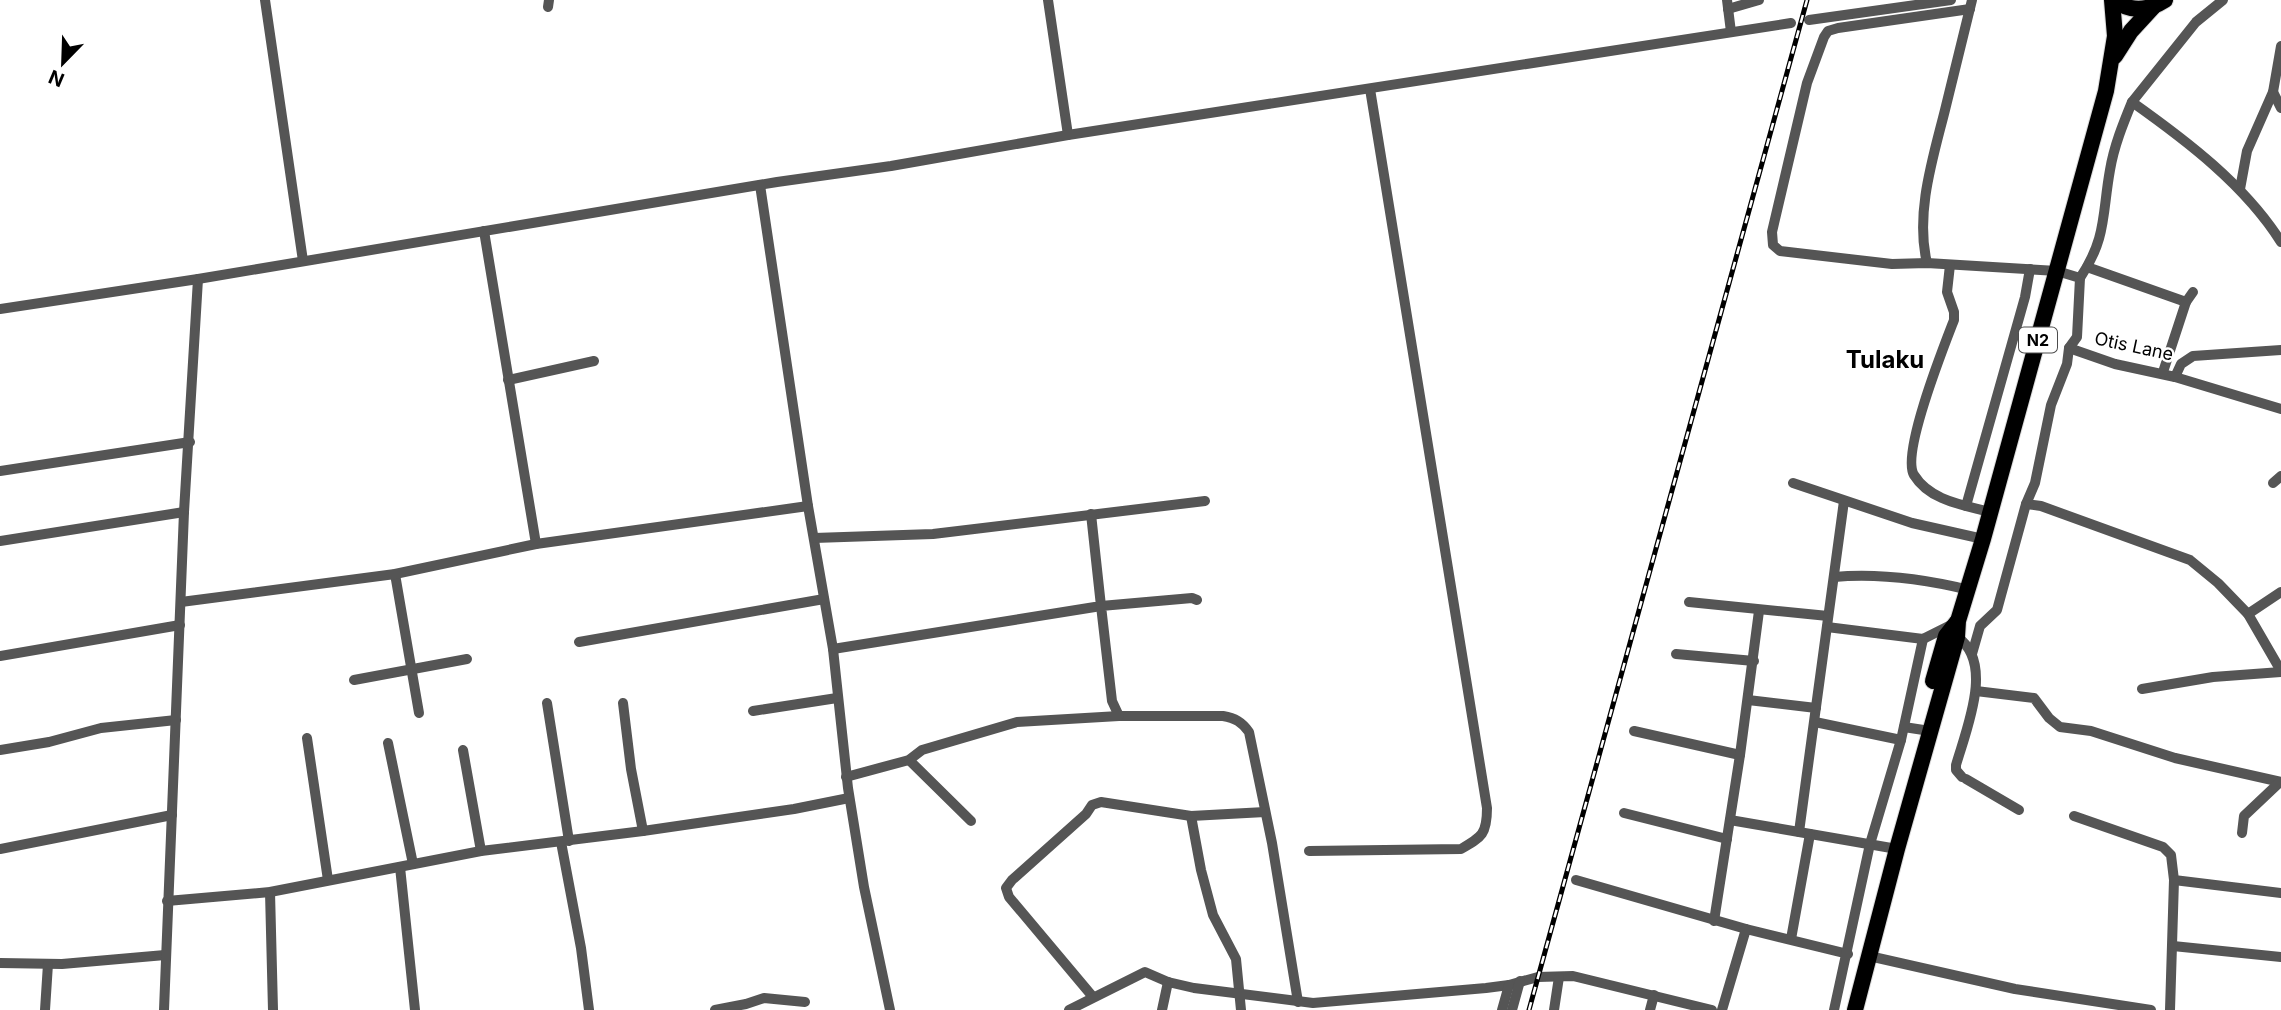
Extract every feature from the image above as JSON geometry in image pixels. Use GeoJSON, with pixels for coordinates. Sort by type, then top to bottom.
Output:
{"type":"FeatureCollection","features":[{"type":"Feature","properties":{"kind":"highway","name":"N2"},"geometry":{"type":"LineString","coordinates":[[2113,0],[2127,8],[2136,9],[2160,3]]}},
{"type":"Feature","properties":{"kind":"highway","name":"N2"},"geometry":{"type":"LineString","coordinates":[[1855,1010],[1930,731],[1927,714],[1938,657],[1946,636],[1958,629],[2084,177],[2113,58],[2116,26],[2113,0]]}},
{"type":"Feature","properties":{"kind":"highway","name":"N2"},"geometry":{"type":"LineString","coordinates":[[2113,58],[2131,31],[2160,3]]}},
{"type":"Feature","properties":{"kind":"street"},"geometry":{"type":"LineString","coordinates":[[265,0],[303,261]]}},
{"type":"Feature","properties":{"kind":"street"},"geometry":{"type":"LineString","coordinates":[[1048,0],[1068,135]]}},
{"type":"Feature","properties":{"kind":"street"},"geometry":{"type":"LineString","coordinates":[[1731,32],[1727,5],[1759,0]]}},
{"type":"Feature","properties":{"kind":"street"},"geometry":{"type":"LineString","coordinates":[[1863,12],[1864,0]]}},
{"type":"Feature","properties":{"kind":"street"},"geometry":{"type":"LineString","coordinates":[[1809,20],[1951,0]]}},
{"type":"Feature","properties":{"kind":"street"},"geometry":{"type":"LineString","coordinates":[[1927,263],[1925,240],[1928,177],[1971,4],[1828,31],[1807,83],[1772,232],[1773,245],[1780,251],[1892,264],[1927,263],[2057,271],[2080,278],[2099,244],[2117,142],[2132,102],[2196,22],[2223,0]]}},
{"type":"Feature","properties":{"kind":"street"},"geometry":{"type":"LineString","coordinates":[[0,309],[198,279],[1068,135],[1791,23]]}},
{"type":"Feature","properties":{"kind":"street"},"geometry":{"type":"LineString","coordinates":[[2240,189],[2247,151],[2273,92],[2281,46]]}},
{"type":"Feature","properties":{"kind":"street"},"geometry":{"type":"LineString","coordinates":[[1309,851],[1461,849],[1480,838],[1487,825],[1487,808],[1370,89]]}},
{"type":"Feature","properties":{"kind":"street"},"geometry":{"type":"LineString","coordinates":[[2273,92],[2281,108]]}},
{"type":"Feature","properties":{"kind":"street"},"geometry":{"type":"LineString","coordinates":[[2132,102],[2164,125],[2240,189],[2265,217],[2281,242]]}},
{"type":"Feature","properties":{"kind":"street"},"geometry":{"type":"LineString","coordinates":[[760,186],[808,506],[833,649],[849,798],[864,887],[890,1010]]}},
{"type":"Feature","properties":{"kind":"street"},"geometry":{"type":"LineString","coordinates":[[484,231],[536,544]]}},
{"type":"Feature","properties":{"kind":"street"},"geometry":{"type":"LineString","coordinates":[[1950,265],[1947,292],[1954,320],[1920,418],[1911,463],[1912,473],[1929,491],[1940,498],[1990,513]]}},
{"type":"Feature","properties":{"kind":"street"},"geometry":{"type":"LineString","coordinates":[[2087,267],[2186,303]]}},
{"type":"Feature","properties":{"kind":"street"},"geometry":{"type":"LineString","coordinates":[[1966,506],[2022,309],[2030,269]]}},
{"type":"Feature","properties":{"kind":"street","name":"Otis Lane"},"geometry":{"type":"LineString","coordinates":[[2080,278],[2077,337],[2070,348],[2115,364],[2163,372],[2175,377],[2181,364],[2193,356],[2281,351]]}},
{"type":"Feature","properties":{"kind":"street"},"geometry":{"type":"LineString","coordinates":[[164,1010],[184,512],[198,279]]}},
{"type":"Feature","properties":{"kind":"street"},"geometry":{"type":"LineString","coordinates":[[2163,372],[2186,303],[2193,292]]}},
{"type":"Feature","properties":{"kind":"street"},"geometry":{"type":"LineString","coordinates":[[1972,654],[1980,626],[1997,610],[2026,504],[2035,483],[2050,405],[2067,364],[2070,348]]}},
{"type":"Feature","properties":{"kind":"street"},"geometry":{"type":"LineString","coordinates":[[508,380],[594,361]]}},
{"type":"Feature","properties":{"kind":"street"},"geometry":{"type":"LineString","coordinates":[[2175,377],[2281,409]]}},
{"type":"Feature","properties":{"kind":"street"},"geometry":{"type":"LineString","coordinates":[[0,471],[190,442]]}},
{"type":"Feature","properties":{"kind":"street"},"geometry":{"type":"LineString","coordinates":[[1793,483],[1925,527],[1983,539]]}},
{"type":"Feature","properties":{"kind":"street"},"geometry":{"type":"LineString","coordinates":[[814,538],[933,534],[1205,501]]}},
{"type":"Feature","properties":{"kind":"street"},"geometry":{"type":"LineString","coordinates":[[1791,939],[1805,833],[1816,708],[1844,501]]}},
{"type":"Feature","properties":{"kind":"street"},"geometry":{"type":"LineString","coordinates":[[2026,504],[2041,506],[2190,560],[2248,614],[2281,671],[2213,677],[2141,689]]}},
{"type":"Feature","properties":{"kind":"street"},"geometry":{"type":"LineString","coordinates":[[181,603],[395,574],[536,544],[808,506]]}},
{"type":"Feature","properties":{"kind":"street"},"geometry":{"type":"LineString","coordinates":[[0,541],[184,512]]}},
{"type":"Feature","properties":{"kind":"street"},"geometry":{"type":"LineString","coordinates":[[1091,514],[1112,701],[1119,716]]}},
{"type":"Feature","properties":{"kind":"street"},"geometry":{"type":"LineString","coordinates":[[395,574],[419,713]]}},
{"type":"Feature","properties":{"kind":"street"},"geometry":{"type":"LineString","coordinates":[[1834,577],[1906,577],[1969,590]]}},
{"type":"Feature","properties":{"kind":"street"},"geometry":{"type":"LineString","coordinates":[[2248,614],[2281,592]]}},
{"type":"Feature","properties":{"kind":"street"},"geometry":{"type":"LineString","coordinates":[[833,649],[1101,606],[1192,598],[1197,600]]}},
{"type":"Feature","properties":{"kind":"street"},"geometry":{"type":"LineString","coordinates":[[579,642],[824,599]]}},
{"type":"Feature","properties":{"kind":"street"},"geometry":{"type":"LineString","coordinates":[[1689,601],[1923,639],[1958,629],[1972,654],[1976,670],[1976,691],[1956,770],[1964,778],[2019,810]]}},
{"type":"Feature","properties":{"kind":"street"},"geometry":{"type":"LineString","coordinates":[[1714,921],[1754,661],[1759,611]]}},
{"type":"Feature","properties":{"kind":"street"},"geometry":{"type":"LineString","coordinates":[[0,656],[180,625]]}},
{"type":"Feature","properties":{"kind":"street"},"geometry":{"type":"LineString","coordinates":[[1835,1010],[1870,844],[1901,740],[1923,639]]}},
{"type":"Feature","properties":{"kind":"street"},"geometry":{"type":"LineString","coordinates":[[1675,654],[1754,661]]}},
{"type":"Feature","properties":{"kind":"street"},"geometry":{"type":"LineString","coordinates":[[354,680],[467,659]]}},
{"type":"Feature","properties":{"kind":"street"},"geometry":{"type":"LineString","coordinates":[[1976,691],[2034,698],[2049,718],[2060,727],[2091,731],[2175,758],[2281,782]]}},
{"type":"Feature","properties":{"kind":"street"},"geometry":{"type":"LineString","coordinates":[[753,711],[837,698]]}},
{"type":"Feature","properties":{"kind":"street"},"geometry":{"type":"LineString","coordinates":[[1748,700],[1816,708]]}},
{"type":"Feature","properties":{"kind":"street"},"geometry":{"type":"LineString","coordinates":[[547,703],[589,1010]]}},
{"type":"Feature","properties":{"kind":"street"},"geometry":{"type":"LineString","coordinates":[[623,703],[631,769],[643,831]]}},
{"type":"Feature","properties":{"kind":"street"},"geometry":{"type":"LineString","coordinates":[[846,776],[909,760],[922,750],[1017,722],[1119,716],[1223,716],[1243,724],[1249,732],[1265,812],[1298,1002]]}},
{"type":"Feature","properties":{"kind":"street"},"geometry":{"type":"LineString","coordinates":[[0,750],[101,728],[176,720]]}},
{"type":"Feature","properties":{"kind":"street"},"geometry":{"type":"LineString","coordinates":[[1815,722],[1901,740]]}},
{"type":"Feature","properties":{"kind":"street"},"geometry":{"type":"LineString","coordinates":[[1904,727],[1930,731]]}},
{"type":"Feature","properties":{"kind":"street"},"geometry":{"type":"LineString","coordinates":[[1634,731],[1740,755]]}},
{"type":"Feature","properties":{"kind":"street"},"geometry":{"type":"LineString","coordinates":[[307,738],[328,880]]}},
{"type":"Feature","properties":{"kind":"street"},"geometry":{"type":"LineString","coordinates":[[388,743],[413,864]]}},
{"type":"Feature","properties":{"kind":"street"},"geometry":{"type":"LineString","coordinates":[[463,750],[481,851]]}},
{"type":"Feature","properties":{"kind":"street"},"geometry":{"type":"LineString","coordinates":[[909,760],[971,821]]}},
{"type":"Feature","properties":{"kind":"street"},"geometry":{"type":"LineString","coordinates":[[2242,833],[2244,816],[2281,782]]}},
{"type":"Feature","properties":{"kind":"street"},"geometry":{"type":"LineString","coordinates":[[167,901],[270,892],[481,851],[643,831],[794,809],[849,798]]}},
{"type":"Feature","properties":{"kind":"street"},"geometry":{"type":"LineString","coordinates":[[1093,997],[1009,897],[1006,888],[1012,880],[1086,814],[1092,805],[1101,802],[1191,817],[1265,812]]}},
{"type":"Feature","properties":{"kind":"street"},"geometry":{"type":"LineString","coordinates":[[1624,813],[1727,839]]}},
{"type":"Feature","properties":{"kind":"street"},"geometry":{"type":"LineString","coordinates":[[0,849],[172,815]]}},
{"type":"Feature","properties":{"kind":"street"},"geometry":{"type":"LineString","coordinates":[[2074,816],[2163,847],[2171,855],[2174,880],[2169,1010]]}},
{"type":"Feature","properties":{"kind":"street"},"geometry":{"type":"LineString","coordinates":[[1191,817],[1200,870],[1213,915],[1236,959],[1241,1010]]}},
{"type":"Feature","properties":{"kind":"street"},"geometry":{"type":"LineString","coordinates":[[1730,820],[1897,849]]}},
{"type":"Feature","properties":{"kind":"street"},"geometry":{"type":"LineString","coordinates":[[400,867],[415,1010]]}},
{"type":"Feature","properties":{"kind":"street"},"geometry":{"type":"LineString","coordinates":[[1576,880],[1714,921],[1848,954]]}},
{"type":"Feature","properties":{"kind":"street"},"geometry":{"type":"LineString","coordinates":[[2174,880],[2281,892]]}},
{"type":"Feature","properties":{"kind":"street"},"geometry":{"type":"LineString","coordinates":[[270,892],[273,1010]]}},
{"type":"Feature","properties":{"kind":"street"},"geometry":{"type":"LineString","coordinates":[[1722,1010],[1746,929]]}},
{"type":"Feature","properties":{"kind":"street"},"geometry":{"type":"LineString","coordinates":[[2173,946],[2281,957]]}},
{"type":"Feature","properties":{"kind":"street"},"geometry":{"type":"LineString","coordinates":[[0,963],[48,964],[165,955]]}},
{"type":"Feature","properties":{"kind":"street"},"geometry":{"type":"LineString","coordinates":[[1869,956],[2004,987],[2151,1010]]}},
{"type":"Feature","properties":{"kind":"street"},"geometry":{"type":"LineString","coordinates":[[45,1010],[48,964]]}},
{"type":"Feature","properties":{"kind":"street"},"geometry":{"type":"LineString","coordinates":[[1069,1010],[1145,972],[1168,982],[1298,1002],[1328,1003],[1514,983],[1538,977],[1582,977],[1712,1010]]}},
{"type":"Feature","properties":{"kind":"street"},"geometry":{"type":"LineString","coordinates":[[1554,1010],[1559,976]]}},
{"type":"Feature","properties":{"kind":"street"},"geometry":{"type":"LineString","coordinates":[[1162,1010],[1168,982]]}},
{"type":"Feature","properties":{"kind":"street"},"geometry":{"type":"LineString","coordinates":[[1502,1010],[1514,983]]}},
{"type":"Feature","properties":{"kind":"street"},"geometry":{"type":"LineString","coordinates":[[1512,1010],[1514,983]]}},
{"type":"Feature","properties":{"kind":"street"},"geometry":{"type":"LineString","coordinates":[[1650,1010],[1654,995]]}},
{"type":"Feature","properties":{"kind":"street"},"geometry":{"type":"LineString","coordinates":[[715,1010],[764,998],[805,1002]]}},
{"type":"Feature","properties":{"kind":"railway"},"geometry":{"type":"LineString","coordinates":[[1529,1010],[1807,0]]}},
{"type":"Feature","properties":{"kind":"district","name":"Tulaku"},"geometry":{"type":"Point","coordinates":[1885,359]}}]}
